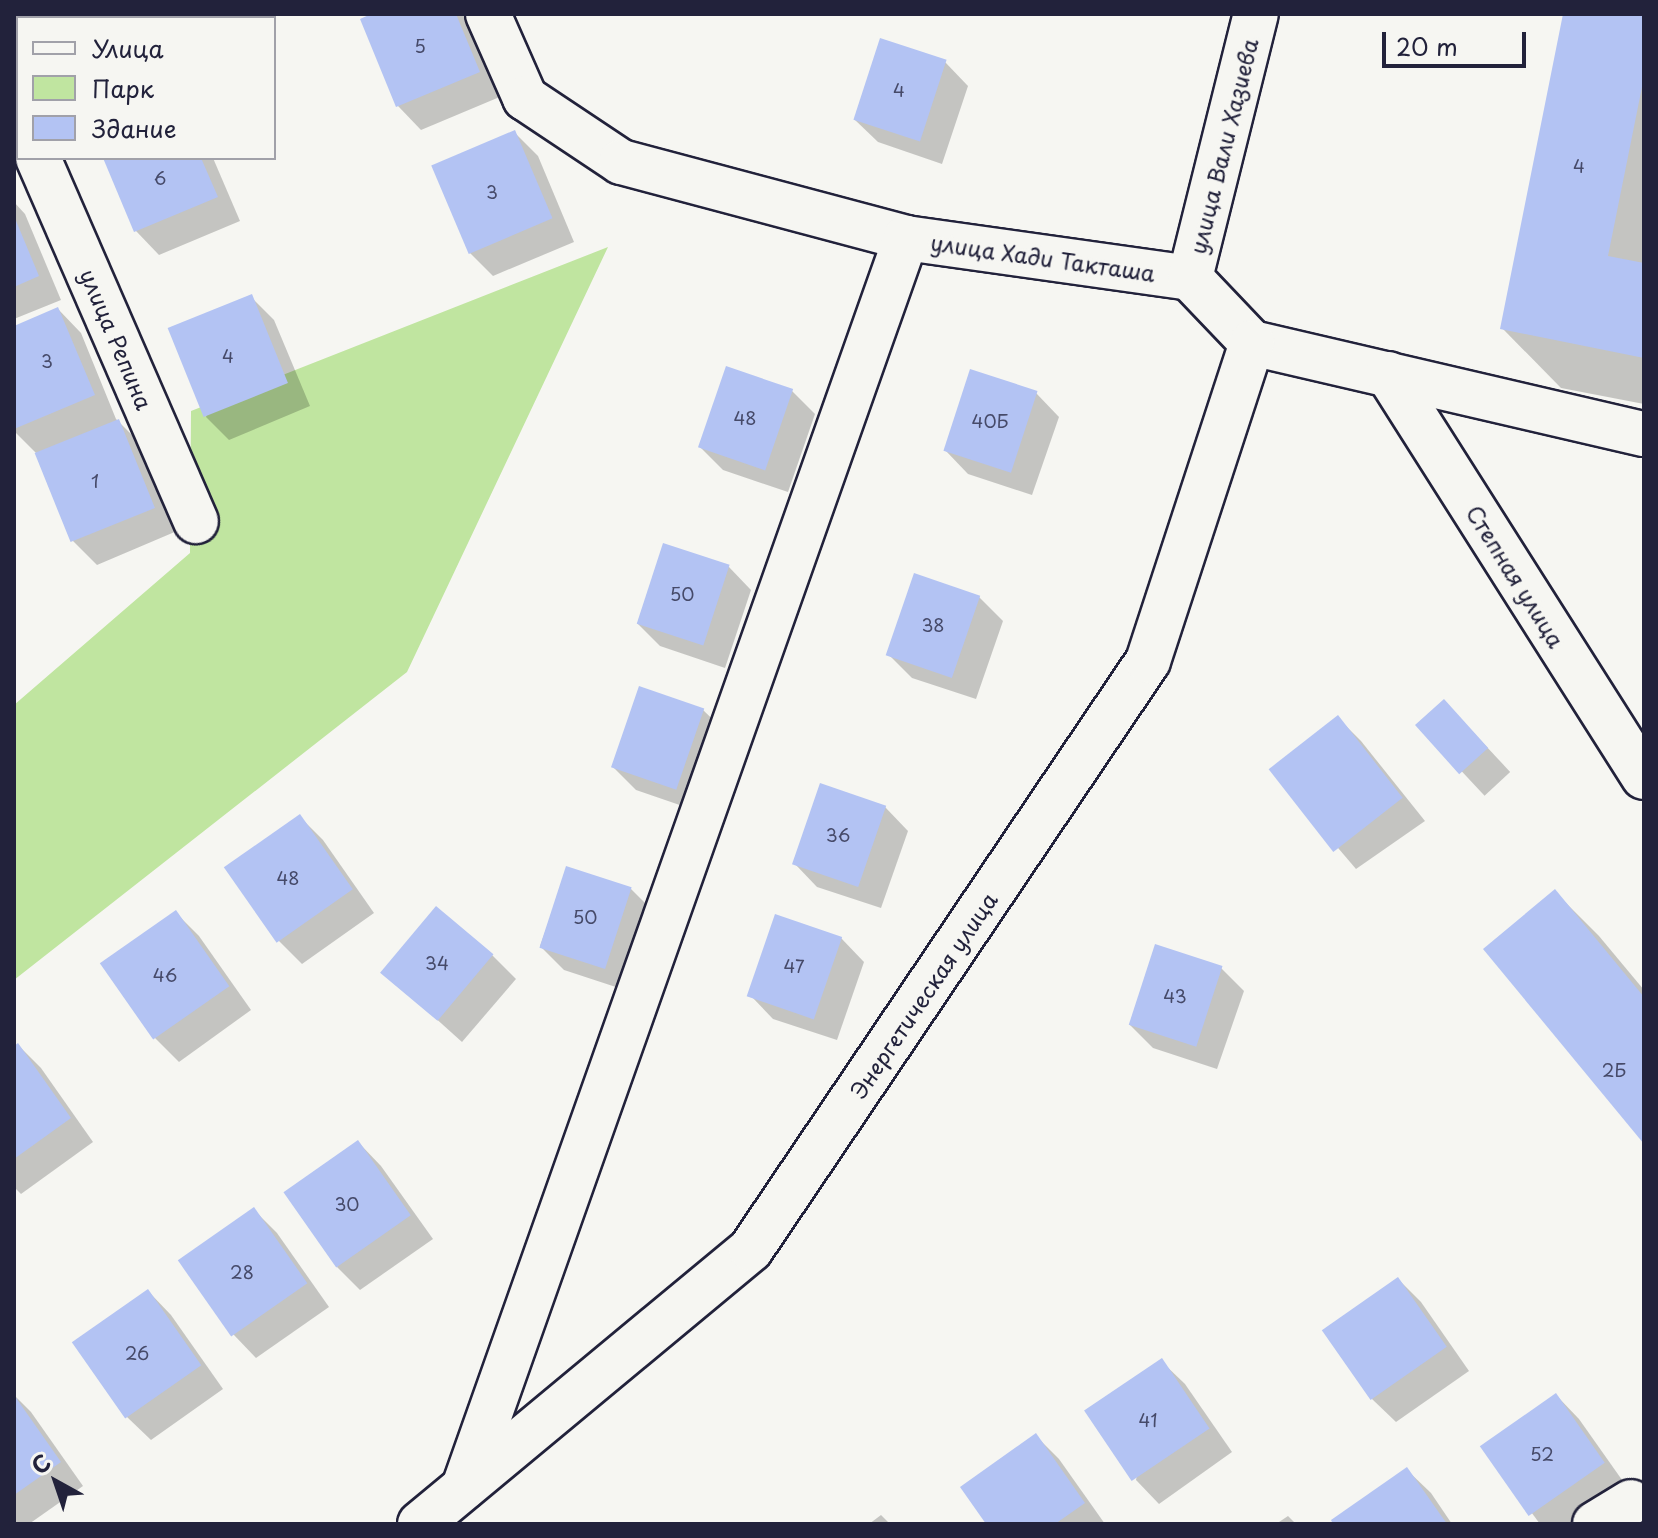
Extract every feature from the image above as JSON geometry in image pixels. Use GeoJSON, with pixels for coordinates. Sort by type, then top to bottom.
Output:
{"type":"FeatureCollection","features":[{"type":"Feature","properties":{"kind":"street","name":"улица Хади Такташа"},"geometry":{"type":"LineString","coordinates":[[488,14],[525,98],[621,162],[906,238],[1190,278]]}},
{"type":"Feature","properties":{"kind":"street","name":"улица Вали Хазиева"},"geometry":{"type":"LineString","coordinates":[[1190,278],[1256,14]]}},
{"type":"Feature","properties":{"kind":"street","name":"улица Репина"},"geometry":{"type":"LineString","coordinates":[[39,160],[196,521]]}},
{"type":"Feature","properties":{"kind":"street"},"geometry":{"type":"LineString","coordinates":[[464,1487],[906,238]]}},
{"type":"Feature","properties":{"kind":"street"},"geometry":{"type":"LineString","coordinates":[[1190,278],[1252,343],[1644,434]]}},
{"type":"Feature","properties":{"kind":"street","name":"Энергетическая улица"},"geometry":{"type":"LineString","coordinates":[[420,1524],[751,1249],[1148,661],[1252,343]]}},
{"type":"Feature","properties":{"kind":"street","name":"Степная улица"},"geometry":{"type":"LineString","coordinates":[[1388,374],[1644,777]]}},
{"type":"Feature","properties":{"kind":"green space"},"geometry":{"type":"Polygon","coordinates":[[[608,247],[407,672],[14,980],[14,705],[190,553],[191,411],[608,247]]]}},
{"type":"Feature","properties":{"kind":"building"},"geometry":{"type":"Polygon","coordinates":[[[45,14],[135,14],[135,16],[45,14]]]}},
{"type":"Feature","properties":{"kind":"building"},"geometry":{"type":"Polygon","coordinates":[[[371,14],[456,14],[480,72],[396,107],[360,19],[371,14]]]}},
{"type":"Feature","properties":{"kind":"building"},"geometry":{"type":"Polygon","coordinates":[[[1563,14],[1644,14],[1644,77],[1608,256],[1644,263],[1644,358],[1500,329],[1563,14]]]}},
{"type":"Feature","properties":{"kind":"building"},"geometry":{"type":"Polygon","coordinates":[[[880,38],[947,60],[920,141],[853,120],[880,38]]]}},
{"type":"Feature","properties":{"kind":"building"},"geometry":{"type":"Polygon","coordinates":[[[515,130],[553,218],[469,254],[431,166],[515,130]]]}},
{"type":"Feature","properties":{"kind":"building"},"geometry":{"type":"Polygon","coordinates":[[[104,160],[202,160],[218,197],[134,232],[104,160]]]}},
{"type":"Feature","properties":{"kind":"building"},"geometry":{"type":"Polygon","coordinates":[[[14,216],[39,276],[14,287],[14,216]]]}},
{"type":"Feature","properties":{"kind":"building"},"geometry":{"type":"Polygon","coordinates":[[[252,294],[288,383],[204,417],[168,328],[252,294]]]}},
{"type":"Feature","properties":{"kind":"building"},"geometry":{"type":"Polygon","coordinates":[[[58,307],[95,395],[14,429],[14,326],[58,307]]]}},
{"type":"Feature","properties":{"kind":"building"},"geometry":{"type":"Polygon","coordinates":[[[726,366],[793,389],[765,470],[698,447],[726,366]]]}},
{"type":"Feature","properties":{"kind":"building"},"geometry":{"type":"Polygon","coordinates":[[[970,369],[1038,391],[1011,473],[943,451],[970,369]]]}},
{"type":"Feature","properties":{"kind":"building"},"geometry":{"type":"Polygon","coordinates":[[[119,419],[155,508],[71,542],[35,453],[119,419]]]}},
{"type":"Feature","properties":{"kind":"building"},"geometry":{"type":"Polygon","coordinates":[[[663,543],[730,565],[703,645],[637,624],[663,543]]]}},
{"type":"Feature","properties":{"kind":"building"},"geometry":{"type":"Polygon","coordinates":[[[914,573],[980,596],[952,678],[886,655],[914,573]]]}},
{"type":"Feature","properties":{"kind":"building"},"geometry":{"type":"Polygon","coordinates":[[[639,686],[704,708],[676,790],[611,767],[639,686]]]}},
{"type":"Feature","properties":{"kind":"building"},"geometry":{"type":"Polygon","coordinates":[[[1444,699],[1488,748],[1459,774],[1415,725],[1444,699]]]}},
{"type":"Feature","properties":{"kind":"building"},"geometry":{"type":"Polygon","coordinates":[[[1338,715],[1403,798],[1333,852],[1269,769],[1338,715]]]}},
{"type":"Feature","properties":{"kind":"building"},"geometry":{"type":"Polygon","coordinates":[[[820,783],[886,806],[858,887],[792,864],[820,783]]]}},
{"type":"Feature","properties":{"kind":"building"},"geometry":{"type":"Polygon","coordinates":[[[300,814],[353,889],[277,943],[224,867],[300,814]]]}},
{"type":"Feature","properties":{"kind":"building"},"geometry":{"type":"Polygon","coordinates":[[[566,866],[632,887],[605,969],[539,948],[566,866]]]}},
{"type":"Feature","properties":{"kind":"building"},"geometry":{"type":"Polygon","coordinates":[[[1555,889],[1644,997],[1644,1144],[1483,949],[1555,889]]]}},
{"type":"Feature","properties":{"kind":"building"},"geometry":{"type":"Polygon","coordinates":[[[436,906],[493,954],[438,1021],[380,973],[436,906]]]}},
{"type":"Feature","properties":{"kind":"building"},"geometry":{"type":"Polygon","coordinates":[[[176,910],[229,986],[153,1040],[100,963],[176,910]]]}},
{"type":"Feature","properties":{"kind":"building"},"geometry":{"type":"Polygon","coordinates":[[[775,914],[842,937],[814,1019],[747,996],[775,914]]]}},
{"type":"Feature","properties":{"kind":"building"},"geometry":{"type":"Polygon","coordinates":[[[1155,944],[1223,966],[1196,1047],[1129,1025],[1155,944]]]}},
{"type":"Feature","properties":{"kind":"building"},"geometry":{"type":"Polygon","coordinates":[[[18,1043],[71,1118],[14,1159],[14,1046],[18,1043]]]}},
{"type":"Feature","properties":{"kind":"building"},"geometry":{"type":"Polygon","coordinates":[[[358,1140],[411,1215],[336,1268],[283,1192],[358,1140]]]}},
{"type":"Feature","properties":{"kind":"building"},"geometry":{"type":"Polygon","coordinates":[[[254,1207],[307,1283],[231,1337],[178,1260],[254,1207]]]}},
{"type":"Feature","properties":{"kind":"building"},"geometry":{"type":"Polygon","coordinates":[[[1398,1277],[1447,1347],[1371,1400],[1322,1330],[1398,1277]]]}},
{"type":"Feature","properties":{"kind":"building"},"geometry":{"type":"Polygon","coordinates":[[[148,1289],[201,1365],[125,1419],[72,1342],[148,1289]]]}},
{"type":"Feature","properties":{"kind":"building"},"geometry":{"type":"Polygon","coordinates":[[[1162,1358],[1210,1428],[1132,1481],[1084,1411],[1162,1358]]]}},
{"type":"Feature","properties":{"kind":"building"},"geometry":{"type":"Polygon","coordinates":[[[1556,1393],[1605,1463],[1529,1516],[1480,1446],[1556,1393]]]}},
{"type":"Feature","properties":{"kind":"building"},"geometry":{"type":"Polygon","coordinates":[[[14,1395],[61,1462],[14,1495],[14,1395]]]}},
{"type":"Feature","properties":{"kind":"building"},"geometry":{"type":"Polygon","coordinates":[[[1036,1433],[1085,1503],[1055,1524],[986,1524],[960,1487],[1036,1433]]]}},
{"type":"Feature","properties":{"kind":"building"},"geometry":{"type":"Polygon","coordinates":[[[1407,1467],[1447,1524],[1333,1524],[1331,1520],[1407,1467]]]}}]}
